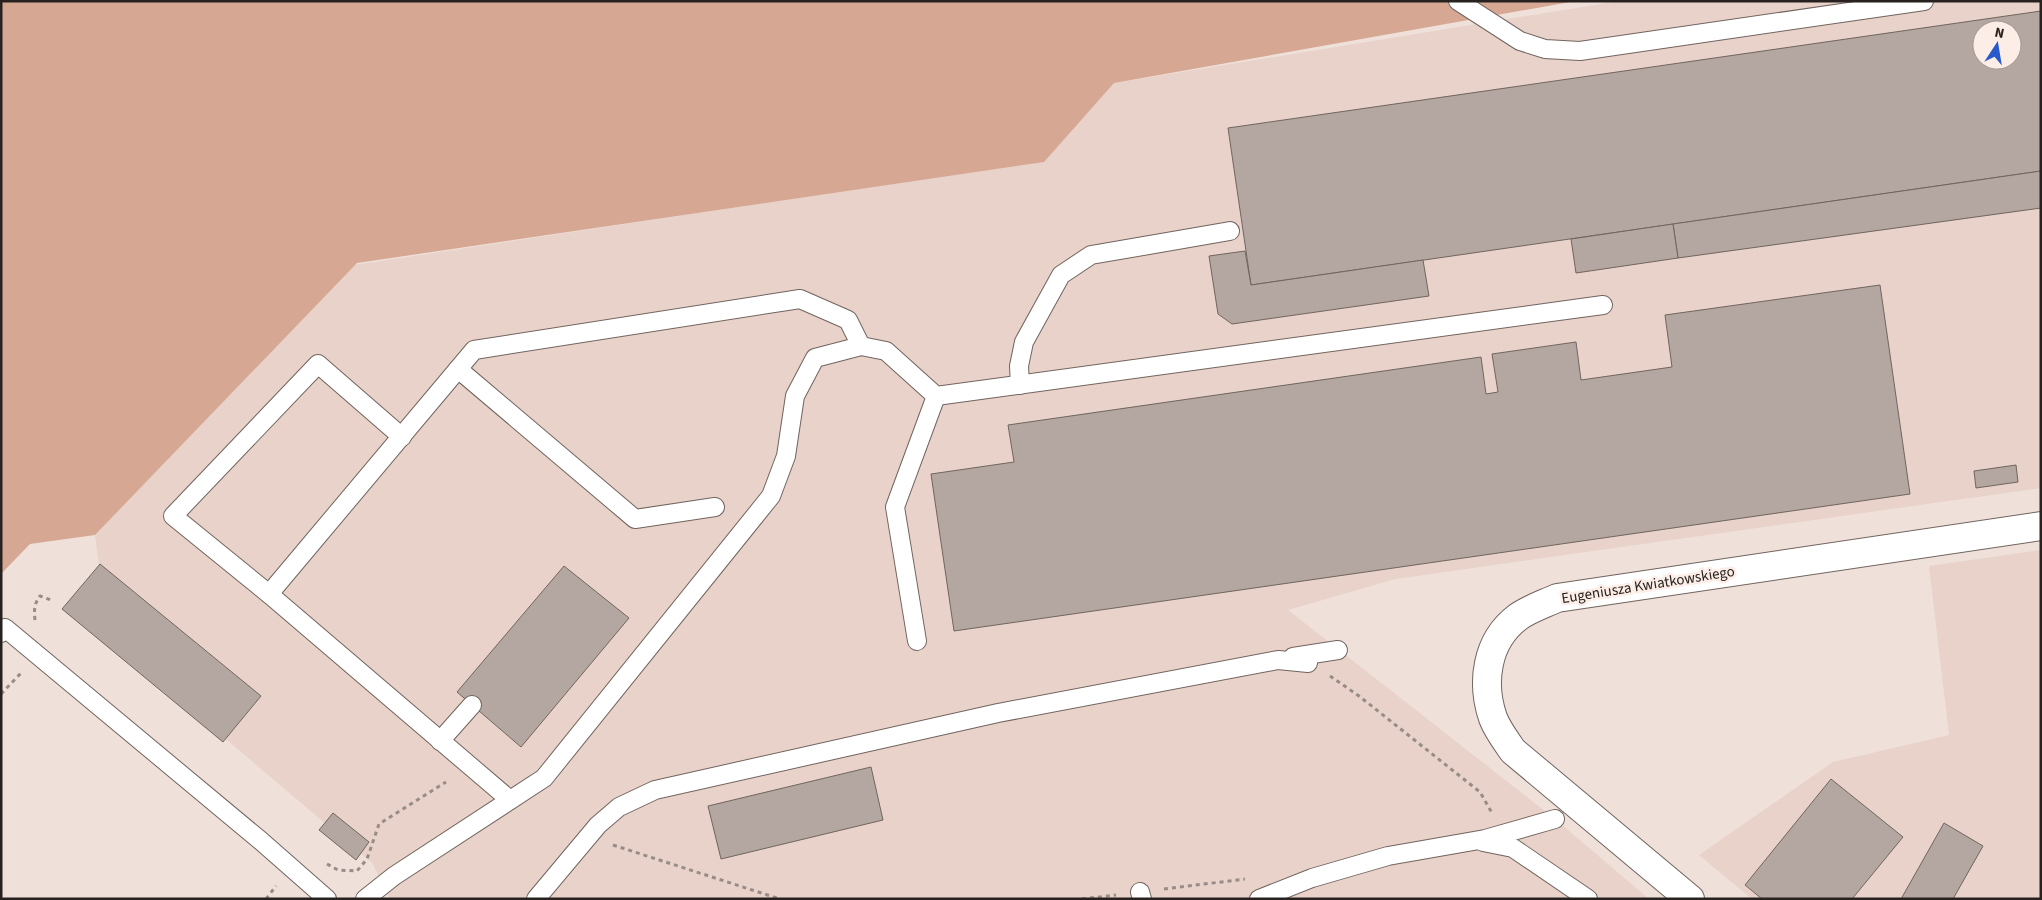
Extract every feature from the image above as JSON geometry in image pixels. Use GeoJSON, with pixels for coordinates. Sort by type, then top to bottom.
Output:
{"type":"FeatureCollection","features":[{"type":"Feature","properties":{"kind":"street","name":"Eugeniusza Kwiatkowskiego"},"geometry":{"type":"LineString","coordinates":[[1690,899],[1513,751],[1493,720],[1485,683],[1493,648],[1504,631],[1519,616],[1557,598],[2041,526]]}},
{"type":"Feature","properties":{"kind":"lane"},"geometry":{"type":"LineString","coordinates":[[1458,1],[1520,41],[1545,49],[1580,51],[1924,1]]}},
{"type":"Feature","properties":{"kind":"lane"},"geometry":{"type":"LineString","coordinates":[[1020,385],[1019,366],[1024,342],[1061,275],[1091,255],[1230,231]]}},
{"type":"Feature","properties":{"kind":"lane"},"geometry":{"type":"LineString","coordinates":[[269,594],[474,350],[800,299],[848,320],[861,346]]}},
{"type":"Feature","properties":{"kind":"lane"},"geometry":{"type":"LineString","coordinates":[[364,899],[394,876],[544,778],[771,496],[786,456],[795,396],[815,358],[861,346],[886,351],[936,396],[1603,305]]}},
{"type":"Feature","properties":{"kind":"lane"},"geometry":{"type":"LineString","coordinates":[[402,437],[318,364],[173,516],[269,594],[510,800]]}},
{"type":"Feature","properties":{"kind":"lane"},"geometry":{"type":"LineString","coordinates":[[458,369],[635,519],[715,507]]}},
{"type":"Feature","properties":{"kind":"lane"},"geometry":{"type":"LineString","coordinates":[[917,641],[895,507],[936,396]]}},
{"type":"Feature","properties":{"kind":"lane"},"geometry":{"type":"LineString","coordinates":[[1,633],[5,628],[261,841],[327,899]]}},
{"type":"Feature","properties":{"kind":"lane"},"geometry":{"type":"LineString","coordinates":[[536,899],[598,825],[619,806],[655,790],[998,713],[1338,650]]}},
{"type":"Feature","properties":{"kind":"lane"},"geometry":{"type":"LineString","coordinates":[[1278,660],[1308,663]]}},
{"type":"Feature","properties":{"kind":"lane"},"geometry":{"type":"LineString","coordinates":[[440,741],[472,705]]}},
{"type":"Feature","properties":{"kind":"lane"},"geometry":{"type":"LineString","coordinates":[[1259,899],[1312,878],[1388,856],[1477,841],[1555,819]]}},
{"type":"Feature","properties":{"kind":"lane"},"geometry":{"type":"LineString","coordinates":[[1477,841],[1513,848],[1588,899]]}},
{"type":"Feature","properties":{"kind":"path"},"geometry":{"type":"LineString","coordinates":[[1308,663],[1359,696],[1480,792],[1495,817]]}},
{"type":"Feature","properties":{"kind":"path"},"geometry":{"type":"LineString","coordinates":[[323,862],[338,870],[357,871],[367,859],[379,824],[446,782]]}},
{"type":"Feature","properties":{"kind":"path"},"geometry":{"type":"LineString","coordinates":[[588,837],[780,899]]}},
{"type":"Feature","properties":{"kind":"path"},"geometry":{"type":"LineString","coordinates":[[1082,899],[1141,895],[1248,878]]}},
{"type":"Feature","properties":{"kind":"shaded area"},"geometry":{"type":"Polygon","coordinates":[[[1,1],[1576,1],[1114,83],[1044,162],[357,263],[95,535],[30,544],[1,574],[1,1]]]}},
{"type":"Feature","properties":{"kind":"shaded area"},"geometry":{"type":"Polygon","coordinates":[[[1619,1],[2041,1],[2041,488],[1395,579],[1288,610],[1555,819],[1649,899],[390,899],[372,863],[227,740],[66,612],[100,573],[95,535],[354,265],[1041,161],[1114,83],[1619,1]]]}},
{"type":"Feature","properties":{"kind":"shaded area"},"geometry":{"type":"Polygon","coordinates":[[[2041,550],[2041,899],[1752,899],[1699,855],[1833,762],[1949,735],[1929,566],[2041,550]]]}},
{"type":"Feature","properties":{"kind":"building"},"geometry":{"type":"Polygon","coordinates":[[[2041,11],[2041,171],[1251,285],[1228,128],[1972,21],[1972,70],[2022,70],[2022,20],[1978,20],[2041,11]]]}},
{"type":"Feature","properties":{"kind":"building"},"geometry":{"type":"Polygon","coordinates":[[[2041,171],[2041,208],[1678,258],[1673,224],[2041,171]]]}},
{"type":"Feature","properties":{"kind":"building"},"geometry":{"type":"Polygon","coordinates":[[[1673,224],[1678,258],[1576,273],[1571,239],[1673,224]]]}},
{"type":"Feature","properties":{"kind":"building"},"geometry":{"type":"Polygon","coordinates":[[[1245,251],[1251,285],[1423,260],[1429,296],[1232,324],[1218,314],[1209,256],[1245,251]]]}},
{"type":"Feature","properties":{"kind":"building"},"geometry":{"type":"Polygon","coordinates":[[[1880,285],[1910,494],[954,631],[931,474],[1014,462],[1008,425],[1481,357],[1486,394],[1498,392],[1492,354],[1576,342],[1581,380],[1672,367],[1665,315],[1880,285]]]}},
{"type":"Feature","properties":{"kind":"building"},"geometry":{"type":"Polygon","coordinates":[[[2016,465],[2018,482],[1976,488],[1974,471],[2016,465]]]}},
{"type":"Feature","properties":{"kind":"building"},"geometry":{"type":"Polygon","coordinates":[[[100,564],[261,696],[223,742],[62,609],[100,564]]]}},
{"type":"Feature","properties":{"kind":"building"},"geometry":{"type":"Polygon","coordinates":[[[564,566],[629,618],[521,747],[457,692],[564,566]]]}},
{"type":"Feature","properties":{"kind":"building"},"geometry":{"type":"Polygon","coordinates":[[[871,767],[883,820],[721,859],[708,806],[871,767]]]}},
{"type":"Feature","properties":{"kind":"building"},"geometry":{"type":"Polygon","coordinates":[[[1831,779],[1903,837],[1852,899],[1762,899],[1745,885],[1831,779]]]}},
{"type":"Feature","properties":{"kind":"building"},"geometry":{"type":"Polygon","coordinates":[[[333,813],[369,842],[356,860],[319,830],[333,813]]]}},
{"type":"Feature","properties":{"kind":"building"},"geometry":{"type":"Polygon","coordinates":[[[1944,823],[1983,846],[1953,899],[1901,899],[1944,823]]]}}]}
